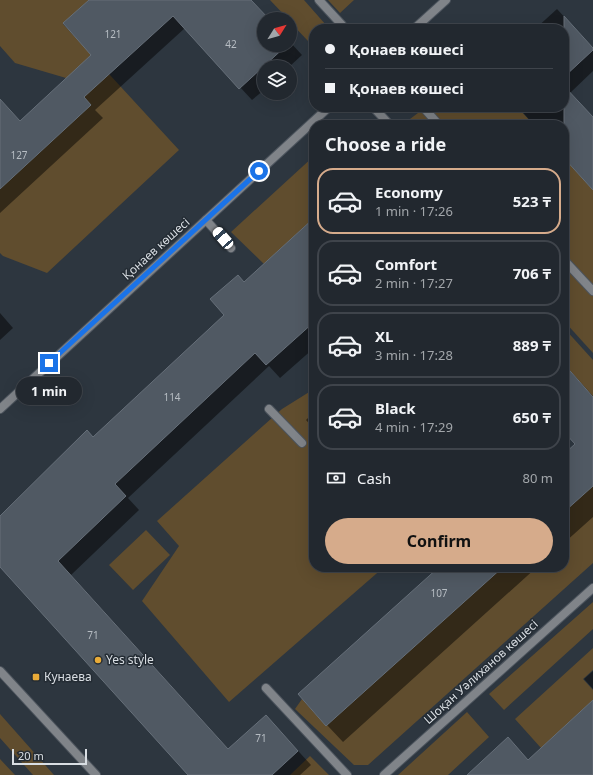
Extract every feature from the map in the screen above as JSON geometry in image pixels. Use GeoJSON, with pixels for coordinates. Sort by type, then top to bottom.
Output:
{"type":"FeatureCollection","features":[{"type":"Feature","properties":{"kind":"street"},"geometry":{"type":"LineString","coordinates":[[319,0],[341,24]]}},
{"type":"Feature","properties":{"kind":"street"},"geometry":{"type":"LineString","coordinates":[[420,24],[446,0]]}},
{"type":"Feature","properties":{"kind":"street","name":"Қонаев көшесі"},"geometry":{"type":"LineString","coordinates":[[315,120],[324,112]]}},
{"type":"Feature","properties":{"kind":"street"},"geometry":{"type":"LineString","coordinates":[[378,112],[386,120]]}},
{"type":"Feature","properties":{"kind":"street"},"geometry":{"type":"LineString","coordinates":[[427,112],[435,120]]}},
{"type":"Feature","properties":{"kind":"street","name":"Қонаев көшесі"},"geometry":{"type":"LineString","coordinates":[[0,408],[309,125]]}},
{"type":"Feature","properties":{"kind":"street"},"geometry":{"type":"LineString","coordinates":[[206,220],[231,248]]}},
{"type":"Feature","properties":{"kind":"street"},"geometry":{"type":"LineString","coordinates":[[569,265],[593,291]]}},
{"type":"Feature","properties":{"kind":"street"},"geometry":{"type":"LineString","coordinates":[[269,409],[302,443]]}},
{"type":"Feature","properties":{"kind":"street","name":"Шоқан Уәлиханов көшесі"},"geometry":{"type":"LineString","coordinates":[[384,775],[593,588]]}},
{"type":"Feature","properties":{"kind":"street"},"geometry":{"type":"LineString","coordinates":[[0,671],[96,775]]}},
{"type":"Feature","properties":{"kind":"street"},"geometry":{"type":"LineString","coordinates":[[266,688],[347,775]]}},
{"type":"Feature","properties":{"kind":"shaded area"},"geometry":{"type":"Polygon","coordinates":[[[0,0],[89,0],[63,24],[179,150],[47,273],[3,256],[0,253],[0,189],[91,105],[66,78],[15,63],[0,46],[0,0]]]}},
{"type":"Feature","properties":{"kind":"shaded area"},"geometry":{"type":"Polygon","coordinates":[[[270,0],[304,0],[325,24],[309,24],[308,41],[297,29],[297,12],[281,12],[270,0]]]}},
{"type":"Feature","properties":{"kind":"shaded area"},"geometry":{"type":"Polygon","coordinates":[[[328,0],[354,0],[340,13],[328,0]]]}},
{"type":"Feature","properties":{"kind":"shaded area"},"geometry":{"type":"Polygon","coordinates":[[[419,112],[522,112],[529,120],[409,120],[419,112]]]}},
{"type":"Feature","properties":{"kind":"shaded area"},"geometry":{"type":"Polygon","coordinates":[[[309,161],[309,223],[264,264],[231,232],[309,161]]]}},
{"type":"Feature","properties":{"kind":"shaded area"},"geometry":{"type":"Polygon","coordinates":[[[569,164],[593,190],[593,353],[569,327],[569,164]]]}},
{"type":"Feature","properties":{"kind":"shaded area"},"geometry":{"type":"Polygon","coordinates":[[[569,334],[593,360],[593,397],[569,370],[569,334]]]}},
{"type":"Feature","properties":{"kind":"shaded area"},"geometry":{"type":"Polygon","coordinates":[[[309,392],[309,572],[378,572],[229,702],[142,601],[179,546],[157,521],[282,409],[309,392]]]}},
{"type":"Feature","properties":{"kind":"shaded area"},"geometry":{"type":"Polygon","coordinates":[[[593,486],[593,563],[368,765],[354,765],[295,709],[302,699],[326,726],[497,572],[569,572],[569,508],[593,486]]]}},
{"type":"Feature","properties":{"kind":"shaded area"},"geometry":{"type":"Polygon","coordinates":[[[146,530],[170,555],[133,590],[109,565],[146,530]]]}},
{"type":"Feature","properties":{"kind":"shaded area"},"geometry":{"type":"Polygon","coordinates":[[[593,602],[593,629],[504,710],[489,694],[593,602]]]}},
{"type":"Feature","properties":{"kind":"shaded area"},"geometry":{"type":"Polygon","coordinates":[[[593,648],[593,670],[583,679],[593,690],[593,700],[541,748],[515,719],[593,648]]]}},
{"type":"Feature","properties":{"kind":"shaded area"},"geometry":{"type":"Polygon","coordinates":[[[467,712],[489,737],[448,775],[398,775],[467,712]]]}},
{"type":"Feature","properties":{"kind":"shaded area"},"geometry":{"type":"Polygon","coordinates":[[[0,714],[54,775],[33,775],[0,738],[0,714]]]}},
{"type":"Feature","properties":{"kind":"shaded area"},"geometry":{"type":"Polygon","coordinates":[[[310,756],[329,775],[290,775],[310,756]]]}},
{"type":"Feature","properties":{"kind":"shaded area"},"geometry":{"type":"Polygon","coordinates":[[[0,759],[15,775],[0,775],[0,759]]]}},
{"type":"Feature","properties":{"kind":"building"},"geometry":{"type":"Polygon","coordinates":[[[89,0],[251,0],[262,12],[257,12],[257,52],[279,52],[271,60],[257,60],[257,72],[239,89],[173,16],[84,97],[91,105],[0,189],[0,99],[20,121],[91,55],[63,23],[89,0]]]}},
{"type":"Feature","properties":{"kind":"building"},"geometry":{"type":"Polygon","coordinates":[[[564,16],[593,48],[593,50],[569,72],[569,24],[564,24],[564,16]]]}},
{"type":"Feature","properties":{"kind":"building"},"geometry":{"type":"Polygon","coordinates":[[[569,91],[593,117],[593,190],[569,164],[569,120],[564,120],[564,112],[569,112],[569,91]]]}},
{"type":"Feature","properties":{"kind":"building"},"geometry":{"type":"Polygon","coordinates":[[[309,223],[309,326],[266,365],[255,353],[115,484],[126,496],[58,561],[228,749],[266,715],[298,751],[272,775],[188,775],[0,567],[0,516],[87,430],[93,437],[224,315],[210,299],[238,275],[244,282],[309,223]]]}},
{"type":"Feature","properties":{"kind":"building"},"geometry":{"type":"Polygon","coordinates":[[[569,370],[593,397],[593,486],[569,508],[569,449],[575,444],[569,437],[569,370]]]}},
{"type":"Feature","properties":{"kind":"building"},"geometry":{"type":"Polygon","coordinates":[[[433,572],[497,572],[326,726],[298,694],[433,572]]]}},
{"type":"Feature","properties":{"kind":"building"},"geometry":{"type":"Polygon","coordinates":[[[593,700],[593,775],[467,775],[508,737],[528,760],[593,700]]]}},
{"type":"Feature","properties":{"kind":"place","name":"Yes style"},"geometry":{"type":"Point","coordinates":[98,660]}},
{"type":"Feature","properties":{"kind":"place","name":"Кунаева"},"geometry":{"type":"Point","coordinates":[36,677]}},
{"type":"Feature","properties":{"kind":"route"},"geometry":{"type":"LineString","coordinates":[[49,363],[259,171]]}}]}
